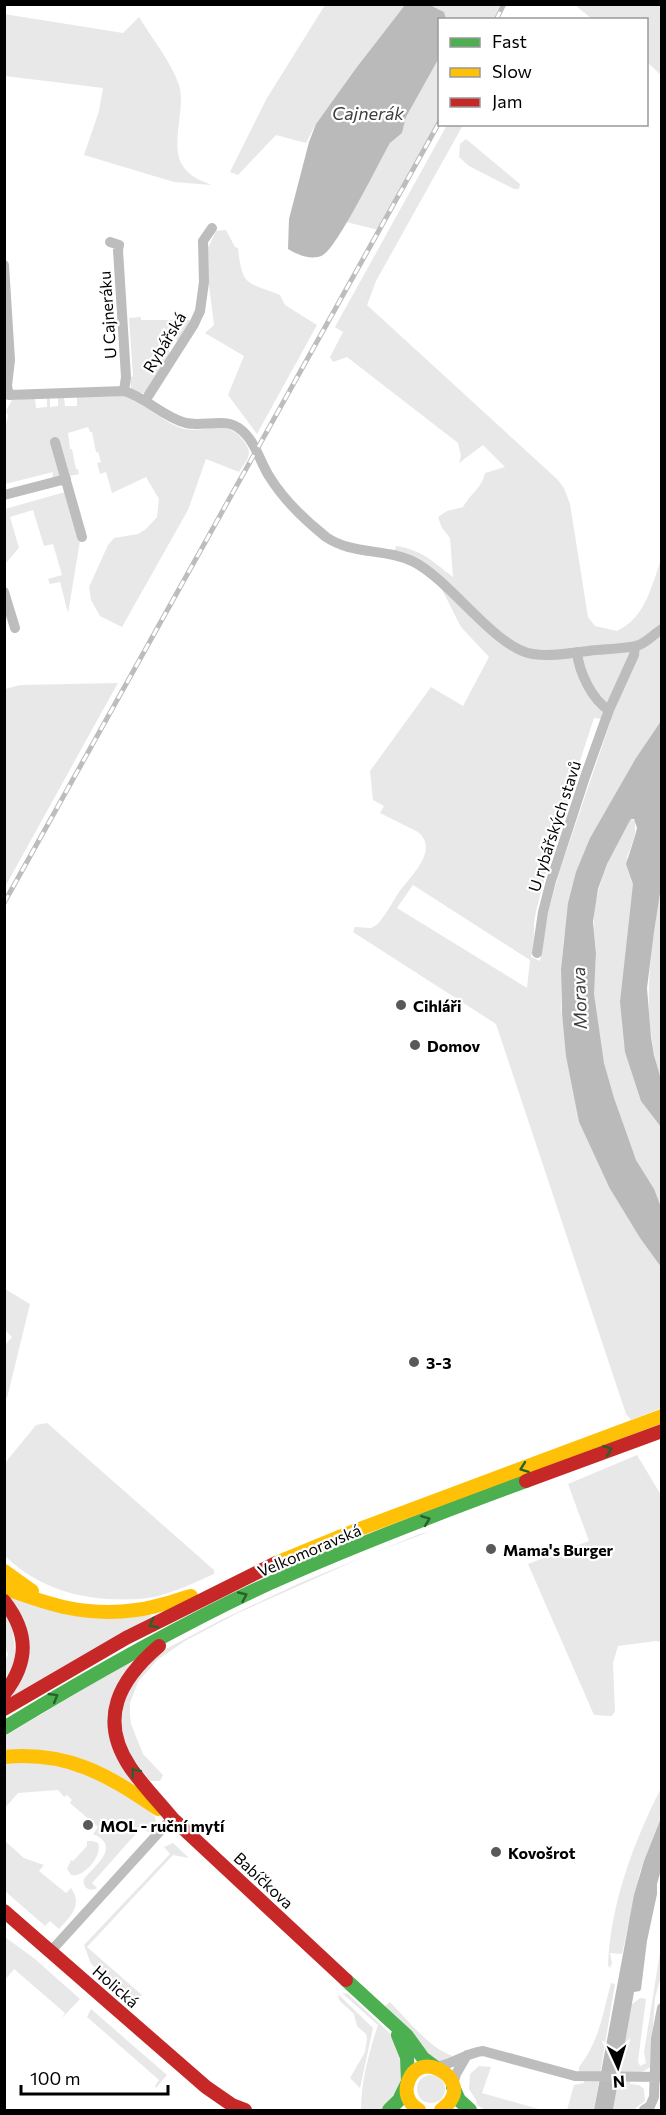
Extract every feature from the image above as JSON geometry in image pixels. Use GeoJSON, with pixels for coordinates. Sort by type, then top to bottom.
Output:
{"type":"FeatureCollection","features":[{"type":"Feature","properties":{"kind":"main road"},"geometry":{"type":"LineString","coordinates":[[640,1432],[662,1416]]}},
{"type":"Feature","properties":{"kind":"main road"},"geometry":{"type":"LineString","coordinates":[[640,1432],[662,1431]]}},
{"type":"Feature","properties":{"kind":"main road","name":"Velkomoravská"},"geometry":{"type":"LineString","coordinates":[[4,1709],[126,1638],[224,1588],[349,1533],[640,1432]]}},
{"type":"Feature","properties":{"kind":"main road","name":"Velkomoravská"},"geometry":{"type":"LineString","coordinates":[[4,1728],[112,1663],[190,1622],[321,1561],[503,1490],[640,1432]]}},
{"type":"Feature","properties":{"kind":"main road"},"geometry":{"type":"LineString","coordinates":[[4,1571],[29,1589],[75,1609]]}},
{"type":"Feature","properties":{"kind":"main road"},"geometry":{"type":"LineString","coordinates":[[4,1588],[46,1604],[101,1612],[126,1612],[224,1588]]}},
{"type":"Feature","properties":{"kind":"main road"},"geometry":{"type":"LineString","coordinates":[[4,1601],[20,1623],[24,1642],[24,1655],[18,1674],[4,1694]]}},
{"type":"Feature","properties":{"kind":"main road"},"geometry":{"type":"LineString","coordinates":[[172,1818],[125,1759],[117,1736],[115,1709],[122,1687],[134,1668],[190,1622]]}},
{"type":"Feature","properties":{"kind":"main road"},"geometry":{"type":"LineString","coordinates":[[4,1757],[40,1755],[84,1766],[112,1779],[172,1818]]}},
{"type":"Feature","properties":{"kind":"main road","name":"Babíčkova"},"geometry":{"type":"LineString","coordinates":[[172,1818],[411,2040],[423,2058],[446,2072],[459,2100],[470,2110]]}},
{"type":"Feature","properties":{"kind":"main road","name":"Holická"},"geometry":{"type":"LineString","coordinates":[[4,1911],[207,2086],[231,2105],[245,2110]]}},
{"type":"Feature","properties":{"kind":"main road","name":"Babíčkova"},"geometry":{"type":"LineString","coordinates":[[386,2017],[405,2048],[409,2066],[406,2092],[409,2101],[419,2110]]}},
{"type":"Feature","properties":{"kind":"main road"},"geometry":{"type":"LineString","coordinates":[[389,2110],[399,2100],[412,2075],[420,2068],[435,2067]]}},
{"type":"Feature","properties":{"kind":"main road"},"geometry":{"type":"LineString","coordinates":[[441,2110],[450,2102],[453,2085]]}},
{"type":"Feature","properties":{"kind":"main road","name":"Holická"},"geometry":{"type":"LineString","coordinates":[[207,2086],[230,2110]]}},
{"type":"Feature","properties":{"kind":"street","name":"Rybářská"},"geometry":{"type":"LineString","coordinates":[[145,401],[200,311],[204,282],[203,241],[212,228]]}},
{"type":"Feature","properties":{"kind":"street","name":"U Cajneráku"},"geometry":{"type":"LineString","coordinates":[[110,242],[119,245],[126,377],[124,392]]}},
{"type":"Feature","properties":{"kind":"street"},"geometry":{"type":"LineString","coordinates":[[4,265],[10,360],[6,395],[124,392],[184,422],[226,423],[241,429],[273,482],[313,526],[333,542],[394,554],[414,562],[435,576],[489,626],[521,650],[532,654],[635,646],[662,629]]}},
{"type":"Feature","properties":{"kind":"street"},"geometry":{"type":"LineString","coordinates":[[55,442],[82,537]]}},
{"type":"Feature","properties":{"kind":"street"},"geometry":{"type":"LineString","coordinates":[[4,495],[66,479]]}},
{"type":"Feature","properties":{"kind":"street"},"geometry":{"type":"LineString","coordinates":[[4,592],[15,628]]}},
{"type":"Feature","properties":{"kind":"street","name":"U rybářských stavů"},"geometry":{"type":"LineString","coordinates":[[537,952],[543,912],[551,881],[585,777],[609,710],[634,655],[635,646]]}},
{"type":"Feature","properties":{"kind":"street"},"geometry":{"type":"LineString","coordinates":[[577,652],[580,669],[589,686],[609,710]]}},
{"type":"Feature","properties":{"kind":"street"},"geometry":{"type":"LineString","coordinates":[[51,1951],[172,1818]]}},
{"type":"Feature","properties":{"kind":"street"},"geometry":{"type":"LineString","coordinates":[[644,2110],[653,2100],[658,2077],[656,2039],[662,2008]]}},
{"type":"Feature","properties":{"kind":"street"},"geometry":{"type":"LineString","coordinates":[[435,2067],[468,2054],[488,2052],[546,2070],[585,2077],[658,2077]]}},
{"type":"Feature","properties":{"kind":"street"},"geometry":{"type":"LineString","coordinates":[[453,2085],[456,2074],[468,2054]]}},
{"type":"Feature","properties":{"kind":"shaded area"},"geometry":{"type":"Polygon","coordinates":[[[325,5],[406,5],[316,124],[306,143],[276,135],[238,175],[230,172],[267,98],[325,5]]]}},
{"type":"Feature","properties":{"kind":"shaded area"},"geometry":{"type":"Polygon","coordinates":[[[430,5],[504,5],[497,18],[446,18],[444,12],[430,5]]]}},
{"type":"Feature","properties":{"kind":"shaded area"},"geometry":{"type":"Polygon","coordinates":[[[575,5],[661,5],[661,75],[648,63],[648,18],[591,18],[575,5]]]}},
{"type":"Feature","properties":{"kind":"shaded area"},"geometry":{"type":"Polygon","coordinates":[[[4,14],[123,33],[139,17],[166,59],[179,85],[181,106],[177,142],[181,163],[192,176],[211,185],[174,182],[84,155],[99,111],[103,88],[5,76],[4,14]]]}},
{"type":"Feature","properties":{"kind":"shaded area"},"geometry":{"type":"Polygon","coordinates":[[[438,60],[438,123],[379,230],[346,222],[390,143],[402,133],[406,117],[438,60]]]}},
{"type":"Feature","properties":{"kind":"shaded area"},"geometry":{"type":"Polygon","coordinates":[[[446,126],[462,126],[376,281],[367,305],[564,488],[570,504],[588,617],[595,626],[617,631],[634,618],[646,601],[661,560],[661,721],[590,838],[564,937],[561,969],[561,1008],[579,1122],[607,1183],[640,1238],[661,1267],[661,1408],[631,1420],[626,1414],[496,1024],[353,932],[355,927],[371,928],[378,924],[421,863],[426,847],[424,839],[418,832],[380,813],[384,806],[373,800],[370,771],[431,687],[463,706],[489,657],[461,627],[435,576],[394,554],[396,546],[420,553],[453,577],[450,538],[442,528],[438,517],[447,511],[463,507],[481,483],[485,473],[505,467],[483,445],[459,463],[461,456],[458,443],[347,357],[333,362],[330,357],[343,332],[335,327],[446,126]],[[594,718],[556,838],[534,923],[531,957],[540,961],[548,912],[560,870],[611,720],[594,718]],[[413,885],[397,908],[527,988],[530,960],[413,885]]]}},
{"type":"Feature","properties":{"kind":"shaded area"},"geometry":{"type":"Polygon","coordinates":[[[466,139],[520,184],[519,189],[514,189],[469,166],[459,157],[460,144],[466,139]]]}},
{"type":"Feature","properties":{"kind":"shaded area"},"geometry":{"type":"Polygon","coordinates":[[[226,230],[235,247],[238,248],[244,277],[253,285],[280,295],[285,305],[317,325],[257,434],[228,395],[244,356],[205,333],[214,325],[205,254],[216,231],[226,230]]]}},
{"type":"Feature","properties":{"kind":"shaded area"},"geometry":{"type":"Polygon","coordinates":[[[141,317],[141,320],[194,320],[178,342],[170,330],[164,332],[170,357],[145,393],[131,389],[130,378],[133,376],[129,318],[141,317]]]}},
{"type":"Feature","properties":{"kind":"shaded area"},"geometry":{"type":"Polygon","coordinates":[[[121,395],[178,427],[196,430],[228,429],[243,440],[249,453],[239,472],[206,459],[188,510],[122,627],[100,616],[91,600],[89,587],[108,545],[114,538],[138,534],[157,517],[159,499],[146,477],[112,493],[106,472],[100,474],[97,463],[101,462],[96,452],[92,432],[88,427],[68,433],[70,449],[72,449],[79,474],[52,480],[53,472],[5,484],[4,432],[8,416],[6,411],[12,400],[35,398],[36,408],[47,407],[47,398],[50,398],[50,407],[58,406],[58,398],[64,397],[65,406],[77,406],[77,397],[121,395]]]}},
{"type":"Feature","properties":{"kind":"shaded area"},"geometry":{"type":"Polygon","coordinates":[[[65,492],[80,541],[68,613],[60,582],[50,584],[48,579],[62,575],[53,544],[44,546],[33,510],[10,517],[19,548],[5,564],[5,509],[65,492]]]}},
{"type":"Feature","properties":{"kind":"shaded area"},"geometry":{"type":"Polygon","coordinates":[[[118,683],[5,887],[5,689],[20,685],[118,683]]]}},
{"type":"Feature","properties":{"kind":"shaded area"},"geometry":{"type":"Polygon","coordinates":[[[631,819],[635,821],[635,836],[627,857],[633,884],[661,1127],[661,1207],[635,1158],[620,1120],[598,1035],[594,989],[595,908],[601,881],[611,854],[631,819]]]}},
{"type":"Feature","properties":{"kind":"shaded area"},"geometry":{"type":"Polygon","coordinates":[[[661,887],[661,1079],[651,1031],[649,983],[653,936],[661,887]]]}},
{"type":"Feature","properties":{"kind":"shaded area"},"geometry":{"type":"Polygon","coordinates":[[[5,1289],[30,1304],[7,1398],[4,1396],[5,1345],[12,1337],[5,1330],[5,1289]]]}},
{"type":"Feature","properties":{"kind":"shaded area"},"geometry":{"type":"Polygon","coordinates":[[[47,1423],[214,1570],[214,1574],[159,1596],[140,1599],[103,1599],[51,1586],[19,1568],[5,1556],[5,1463],[36,1425],[47,1423]]]}},
{"type":"Feature","properties":{"kind":"shaded area"},"geometry":{"type":"Polygon","coordinates":[[[637,1455],[661,1495],[661,1642],[618,1646],[613,1663],[615,1711],[612,1716],[594,1715],[528,1564],[589,1541],[568,1484],[637,1455]]]}},
{"type":"Feature","properties":{"kind":"shaded area"},"geometry":{"type":"Polygon","coordinates":[[[429,1532],[373,1553],[420,1534],[429,1532]]]}},
{"type":"Feature","properties":{"kind":"shaded area"},"geometry":{"type":"Polygon","coordinates":[[[364,1557],[238,1613],[185,1641],[157,1660],[138,1682],[130,1703],[131,1724],[143,1754],[163,1775],[160,1781],[150,1781],[127,1751],[120,1719],[127,1687],[162,1651],[221,1620],[302,1582],[364,1557]]]}},
{"type":"Feature","properties":{"kind":"shaded area"},"geometry":{"type":"Polygon","coordinates":[[[10,1597],[152,1616],[11,1698],[18,1686],[10,1597]]]}},
{"type":"Feature","properties":{"kind":"shaded area"},"geometry":{"type":"Polygon","coordinates":[[[5,1610],[11,1619],[18,1650],[5,1686],[5,1662],[8,1654],[5,1649],[5,1610]]]}},
{"type":"Feature","properties":{"kind":"shaded area"},"geometry":{"type":"Polygon","coordinates":[[[132,1660],[111,1701],[136,1784],[5,1751],[5,1736],[132,1660]]]}},
{"type":"Feature","properties":{"kind":"shaded area"},"geometry":{"type":"Polygon","coordinates":[[[16,1760],[83,1770],[147,1809],[155,1817],[156,1823],[148,1832],[142,1827],[92,1883],[97,1888],[92,1890],[87,1888],[84,1885],[84,1879],[104,1856],[106,1850],[101,1839],[93,1834],[98,1827],[70,1803],[72,1800],[67,1795],[64,1797],[58,1790],[18,1793],[5,1808],[5,1762],[16,1760]]]}},
{"type":"Feature","properties":{"kind":"shaded area"},"geometry":{"type":"Polygon","coordinates":[[[661,1788],[661,1818],[640,1872],[622,1954],[610,1953],[612,1963],[610,1968],[608,1965],[610,1942],[625,1874],[641,1830],[661,1788]]]}},
{"type":"Feature","properties":{"kind":"shaded area"},"geometry":{"type":"Polygon","coordinates":[[[5,1841],[24,1858],[44,1865],[39,1871],[66,1893],[71,1888],[76,1905],[59,1929],[50,1921],[45,1926],[5,1891],[5,1841]]]}},
{"type":"Feature","properties":{"kind":"shaded area"},"geometry":{"type":"Polygon","coordinates":[[[87,1841],[98,1843],[98,1853],[87,1869],[71,1875],[67,1869],[71,1860],[73,1861],[87,1846],[87,1841]]]}},
{"type":"Feature","properties":{"kind":"shaded area"},"geometry":{"type":"Polygon","coordinates":[[[173,1843],[189,1858],[173,1855],[87,1947],[142,1995],[134,2003],[91,1964],[84,1945],[170,1854],[164,1847],[173,1843]]]}},
{"type":"Feature","properties":{"kind":"shaded area"},"geometry":{"type":"Polygon","coordinates":[[[5,1937],[35,1959],[80,1999],[61,2019],[65,2013],[14,1969],[5,1980],[5,1937]]]}},
{"type":"Feature","properties":{"kind":"shaded area"},"geometry":{"type":"Polygon","coordinates":[[[661,1946],[661,1976],[655,1998],[650,2067],[632,2074],[630,2084],[639,2085],[644,2089],[645,2101],[633,2110],[613,2110],[631,2005],[640,1998],[646,1999],[638,2061],[640,2066],[646,2063],[644,2052],[661,1946]]]}},
{"type":"Feature","properties":{"kind":"shaded area"},"geometry":{"type":"Polygon","coordinates":[[[611,1983],[615,1984],[594,2110],[567,2110],[574,2085],[584,2083],[585,2074],[579,2072],[579,2067],[596,2037],[611,1983]]]}},
{"type":"Feature","properties":{"kind":"shaded area"},"geometry":{"type":"Polygon","coordinates":[[[342,1993],[348,1994],[396,2039],[403,2049],[402,2081],[383,2110],[361,2110],[366,2067],[378,2025],[342,1993]]]}},
{"type":"Feature","properties":{"kind":"shaded area"},"geometry":{"type":"Polygon","coordinates":[[[338,1994],[373,2028],[360,2088],[350,2078],[365,2052],[366,2034],[357,2026],[354,2014],[339,2000],[338,1994]]]}},
{"type":"Feature","properties":{"kind":"shaded area"},"geometry":{"type":"Polygon","coordinates":[[[390,2002],[427,2040],[453,2056],[443,2061],[435,2061],[385,2006],[390,2002]]]}},
{"type":"Feature","properties":{"kind":"shaded area"},"geometry":{"type":"Polygon","coordinates":[[[91,2009],[167,2075],[156,2088],[159,2080],[87,2017],[91,2009]]]}},
{"type":"Feature","properties":{"kind":"shaded area"},"geometry":{"type":"Polygon","coordinates":[[[479,2066],[491,2067],[482,2093],[542,2110],[485,2110],[477,2105],[469,2089],[470,2074],[479,2066]]]}},
{"type":"Feature","properties":{"kind":"shaded area"},"geometry":{"type":"Polygon","coordinates":[[[431,2075],[441,2079],[445,2089],[441,2099],[431,2103],[421,2099],[417,2089],[421,2079],[431,2075]]]}},
{"type":"Feature","properties":{"kind":"water","name":"Cajnerák"},"geometry":{"type":"Polygon","coordinates":[[[405,5],[430,5],[444,12],[446,18],[438,18],[438,60],[406,117],[402,133],[390,143],[338,237],[329,249],[319,257],[305,256],[288,249],[289,219],[309,142],[316,124],[405,5]]]}},
{"type":"Feature","properties":{"kind":"water","name":"Morava"},"geometry":{"type":"Polygon","coordinates":[[[661,721],[661,887],[647,988],[651,1037],[661,1079],[661,1127],[641,1101],[625,1052],[620,1002],[633,884],[626,864],[637,828],[634,819],[631,819],[607,864],[598,889],[593,922],[596,953],[594,994],[604,1063],[636,1160],[654,1189],[661,1207],[661,1267],[640,1238],[609,1187],[579,1122],[566,1056],[561,969],[568,903],[576,872],[590,838],[636,758],[661,721]]]}},
{"type":"Feature","properties":{"kind":"water"},"geometry":{"type":"Polygon","coordinates":[[[661,1818],[661,1870],[647,1941],[641,1989],[634,1992],[613,2110],[594,2110],[634,1895],[644,1861],[661,1818]]]}},
{"type":"Feature","properties":{"kind":"railway"},"geometry":{"type":"LineString","coordinates":[[497,18],[504,4]]}},
{"type":"Feature","properties":{"kind":"railway"},"geometry":{"type":"LineString","coordinates":[[4,903],[438,125]]}},
{"type":"Feature","properties":{"kind":"traffic: fast"},"geometry":{"type":"LineString","coordinates":[[4,1728],[134,1652],[268,1584],[396,1530],[526,1481]]}},
{"type":"Feature","properties":{"kind":"traffic: fast"},"geometry":{"type":"LineString","coordinates":[[346,1980],[407,2036],[423,2058],[435,2067]]}},
{"type":"Feature","properties":{"kind":"traffic: fast"},"geometry":{"type":"LineString","coordinates":[[398,2035],[407,2057],[408,2081]]}},
{"type":"Feature","properties":{"kind":"traffic: fast"},"geometry":{"type":"LineString","coordinates":[[389,2110],[399,2100],[407,2084]]}},
{"type":"Feature","properties":{"kind":"traffic: fast"},"geometry":{"type":"LineString","coordinates":[[453,2087],[459,2100],[470,2110]]}},
{"type":"Feature","properties":{"kind":"traffic: slow"},"geometry":{"type":"LineString","coordinates":[[276,1563],[349,1533],[662,1416]]}},
{"type":"Feature","properties":{"kind":"traffic: slow"},"geometry":{"type":"LineString","coordinates":[[4,1571],[32,1591]]}},
{"type":"Feature","properties":{"kind":"traffic: slow"},"geometry":{"type":"LineString","coordinates":[[4,1588],[68,1608],[101,1612],[143,1609],[191,1596]]}},
{"type":"Feature","properties":{"kind":"traffic: slow"},"geometry":{"type":"LineString","coordinates":[[4,1757],[48,1758],[85,1768],[121,1785],[158,1809]]}},
{"type":"Feature","properties":{"kind":"traffic: slow"},"geometry":{"type":"LineString","coordinates":[[419,2110],[409,2100],[407,2086],[412,2074],[420,2068],[429,2067],[446,2074],[452,2082],[454,2091],[451,2100],[441,2110]]}},
{"type":"Feature","properties":{"kind":"traffic: jam"},"geometry":{"type":"LineString","coordinates":[[526,1481],[662,1431]]}},
{"type":"Feature","properties":{"kind":"traffic: jam"},"geometry":{"type":"LineString","coordinates":[[4,1709],[126,1638],[276,1563]]}},
{"type":"Feature","properties":{"kind":"traffic: jam"},"geometry":{"type":"LineString","coordinates":[[4,1601],[18,1625],[23,1648],[18,1670],[4,1694]]}},
{"type":"Feature","properties":{"kind":"traffic: jam"},"geometry":{"type":"LineString","coordinates":[[159,1646],[133,1672],[124,1687],[118,1701],[115,1733],[120,1749],[130,1767],[172,1818]]}},
{"type":"Feature","properties":{"kind":"traffic: jam"},"geometry":{"type":"LineString","coordinates":[[172,1818],[346,1980]]}},
{"type":"Feature","properties":{"kind":"traffic: jam"},"geometry":{"type":"LineString","coordinates":[[4,1911],[206,2087],[232,2105],[245,2110]]}},
{"type":"Feature","properties":{"kind":"place","name":"Cihláři"},"geometry":{"type":"Point","coordinates":[401,1005]}},
{"type":"Feature","properties":{"kind":"place","name":"Domov"},"geometry":{"type":"Point","coordinates":[415,1045]}},
{"type":"Feature","properties":{"kind":"place","name":"3-3"},"geometry":{"type":"Point","coordinates":[414,1362]}},
{"type":"Feature","properties":{"kind":"place","name":"Mama's Burger"},"geometry":{"type":"Point","coordinates":[491,1549]}},
{"type":"Feature","properties":{"kind":"place","name":"MOL - ruční mytí"},"geometry":{"type":"Point","coordinates":[88,1825]}},
{"type":"Feature","properties":{"kind":"place","name":"Kovošrot"},"geometry":{"type":"Point","coordinates":[496,1852]}}]}
